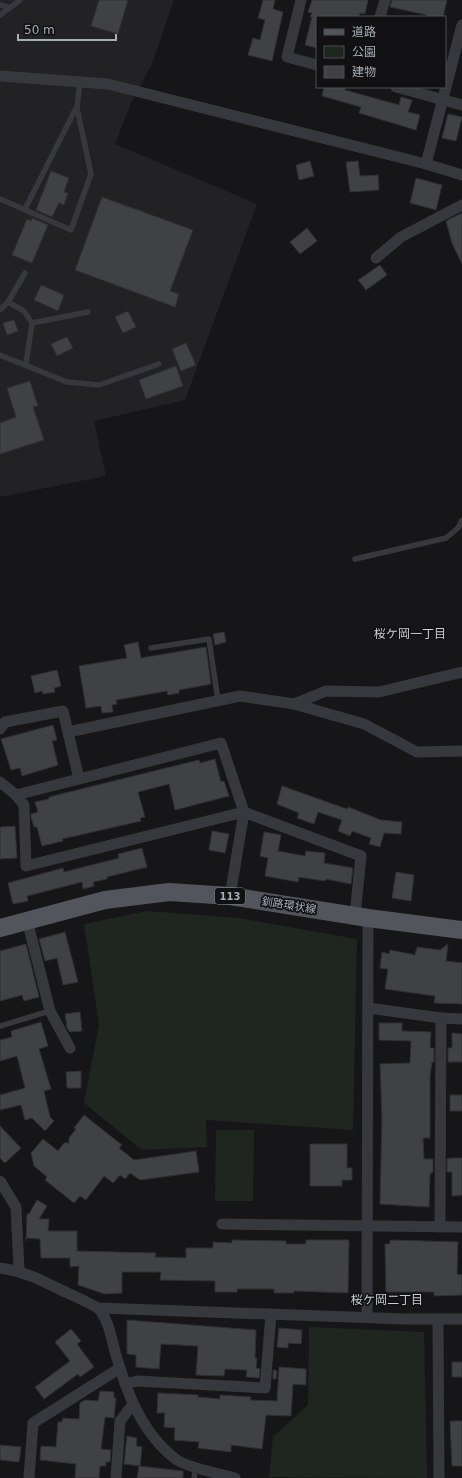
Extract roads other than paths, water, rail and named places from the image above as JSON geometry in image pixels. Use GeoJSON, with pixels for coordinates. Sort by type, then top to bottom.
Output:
{"type":"FeatureCollection","features":[{"type":"Feature","properties":{"kind":"main road","name":"釧路環状線"},"geometry":{"type":"LineString","coordinates":[[0,928],[105,900],[162,893],[230,896],[362,917],[462,930]]}},
{"type":"Feature","properties":{"kind":"street"},"geometry":{"type":"LineString","coordinates":[[302,0],[287,57],[316,66]]}},
{"type":"Feature","properties":{"kind":"street"},"geometry":{"type":"LineString","coordinates":[[380,16],[385,0]]}},
{"type":"Feature","properties":{"kind":"street"},"geometry":{"type":"LineString","coordinates":[[426,164],[462,25]]}},
{"type":"Feature","properties":{"kind":"street"},"geometry":{"type":"LineString","coordinates":[[0,76],[108,84],[426,164],[462,176]]}},
{"type":"Feature","properties":{"kind":"street"},"geometry":{"type":"LineString","coordinates":[[400,88],[462,105]]}},
{"type":"Feature","properties":{"kind":"street"},"geometry":{"type":"LineString","coordinates":[[376,258],[401,237],[462,205]]}},
{"type":"Feature","properties":{"kind":"street"},"geometry":{"type":"LineString","coordinates":[[294,704],[326,691],[379,692],[462,672]]}},
{"type":"Feature","properties":{"kind":"street"},"geometry":{"type":"LineString","coordinates":[[68,732],[240,696],[294,704],[364,724],[417,752],[462,751]]}},
{"type":"Feature","properties":{"kind":"street"},"geometry":{"type":"LineString","coordinates":[[0,729],[4,722],[63,711],[79,779]]}},
{"type":"Feature","properties":{"kind":"street"},"geometry":{"type":"LineString","coordinates":[[16,795],[221,743],[244,812],[230,896]]}},
{"type":"Feature","properties":{"kind":"street"},"geometry":{"type":"LineString","coordinates":[[0,782],[16,795],[24,805],[26,866],[244,812],[362,856],[362,917],[368,1008],[367,1317]]}},
{"type":"Feature","properties":{"kind":"street"},"geometry":{"type":"LineString","coordinates":[[27,920],[50,1011],[70,1048]]}},
{"type":"Feature","properties":{"kind":"street"},"geometry":{"type":"LineString","coordinates":[[368,1008],[441,1018],[462,1019]]}},
{"type":"Feature","properties":{"kind":"street"},"geometry":{"type":"LineString","coordinates":[[440,1227],[441,1018]]}},
{"type":"Feature","properties":{"kind":"street"},"geometry":{"type":"LineString","coordinates":[[0,1181],[16,1207],[19,1270]]}},
{"type":"Feature","properties":{"kind":"street"},"geometry":{"type":"LineString","coordinates":[[222,1224],[462,1227]]}},
{"type":"Feature","properties":{"kind":"street"},"geometry":{"type":"LineString","coordinates":[[0,1268],[19,1270],[99,1308],[462,1319]]}},
{"type":"Feature","properties":{"kind":"street"},"geometry":{"type":"LineString","coordinates":[[99,1308],[110,1326],[125,1384],[144,1425],[164,1448],[179,1461],[235,1478]]}},
{"type":"Feature","properties":{"kind":"street"},"geometry":{"type":"LineString","coordinates":[[125,1384],[137,1382],[265,1388],[271,1314]]}},
{"type":"Feature","properties":{"kind":"street"},"geometry":{"type":"LineString","coordinates":[[438,1319],[439,1478]]}},
{"type":"Feature","properties":{"kind":"street"},"geometry":{"type":"LineString","coordinates":[[29,1478],[33,1424],[120,1368]]}},
{"type":"Feature","properties":{"kind":"street"},"geometry":{"type":"LineString","coordinates":[[116,1478],[120,1420],[133,1404]]}},
{"type":"Feature","properties":{"kind":"lane"},"geometry":{"type":"LineString","coordinates":[[0,14],[20,0]]}},
{"type":"Feature","properties":{"kind":"lane"},"geometry":{"type":"LineString","coordinates":[[0,5],[10,8]]}},
{"type":"Feature","properties":{"kind":"lane"},"geometry":{"type":"LineString","coordinates":[[25,209],[76,108],[80,81]]}},
{"type":"Feature","properties":{"kind":"lane"},"geometry":{"type":"LineString","coordinates":[[0,199],[71,230],[90,174],[76,108]]}},
{"type":"Feature","properties":{"kind":"lane"},"geometry":{"type":"LineString","coordinates":[[0,310],[8,302],[24,272]]}},
{"type":"Feature","properties":{"kind":"lane"},"geometry":{"type":"LineString","coordinates":[[8,302],[24,311],[32,323],[26,364]]}},
{"type":"Feature","properties":{"kind":"lane"},"geometry":{"type":"LineString","coordinates":[[32,323],[88,312]]}},
{"type":"Feature","properties":{"kind":"lane"},"geometry":{"type":"LineString","coordinates":[[0,355],[26,364],[67,382],[99,385],[159,364]]}},
{"type":"Feature","properties":{"kind":"lane"},"geometry":{"type":"LineString","coordinates":[[355,559],[446,538],[458,528],[462,520]]}},
{"type":"Feature","properties":{"kind":"lane"},"geometry":{"type":"LineString","coordinates":[[151,648],[209,639],[218,701]]}},
{"type":"Feature","properties":{"kind":"lane"},"geometry":{"type":"LineString","coordinates":[[0,1026],[50,1011]]}},
{"type":"Feature","properties":{"kind":"lane"},"geometry":{"type":"LineString","coordinates":[[194,1478],[196,1467]]}},
{"type":"Feature","properties":{"kind":"district","name":"桜ケ岡一丁目"},"geometry":{"type":"Point","coordinates":[410,634]}},
{"type":"Feature","properties":{"kind":"district","name":"桜ケ岡二丁目"},"geometry":{"type":"Point","coordinates":[387,1300]}}]}
